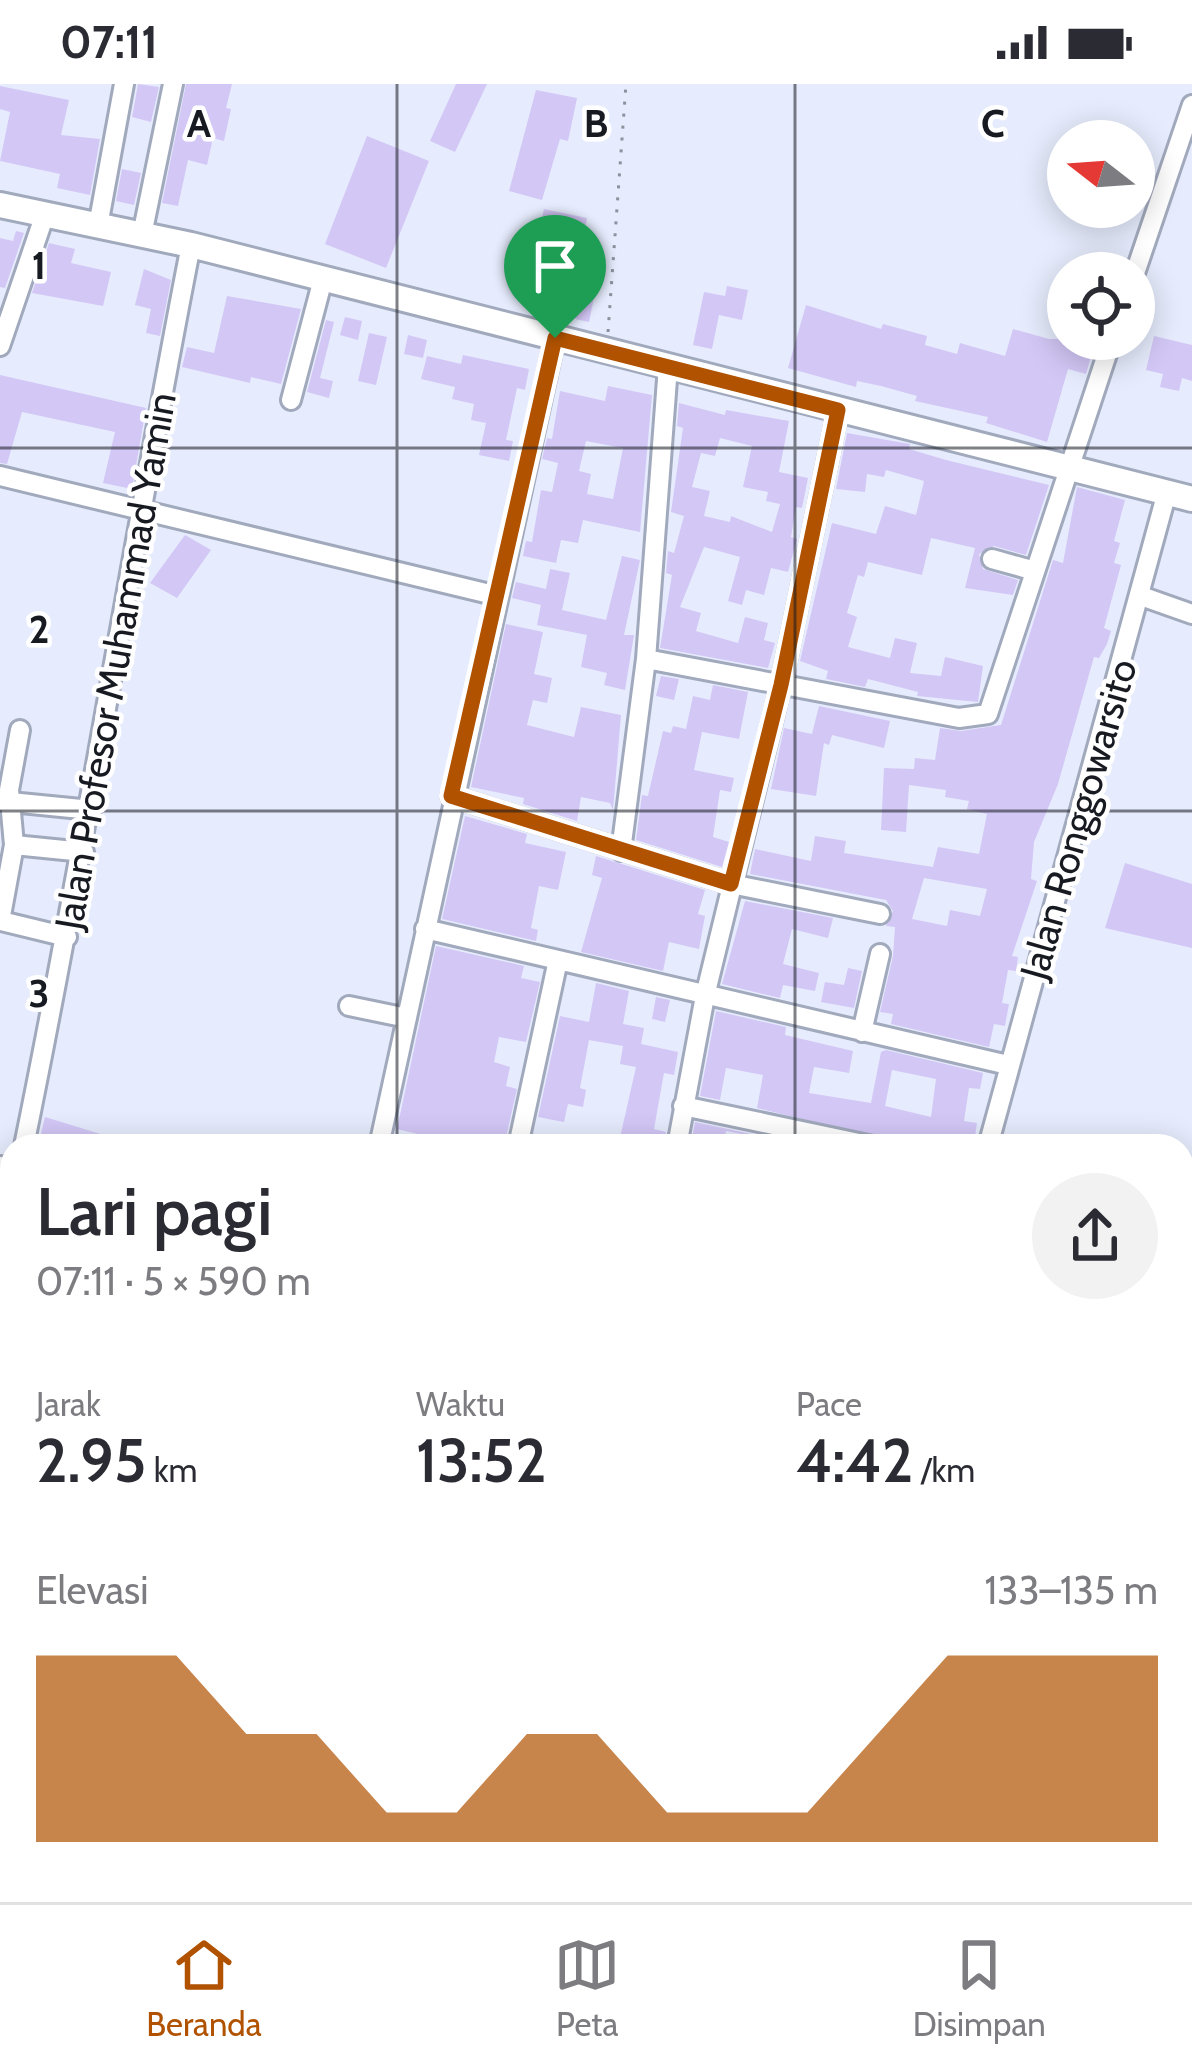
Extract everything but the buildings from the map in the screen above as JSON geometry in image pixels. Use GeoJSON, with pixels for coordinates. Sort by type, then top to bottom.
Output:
{"type":"FeatureCollection","features":[{"type":"Feature","properties":{"kind":"main road"},"geometry":{"type":"LineString","coordinates":[[0,205],[190,245],[1179,496]]}},
{"type":"Feature","properties":{"kind":"street"},"geometry":{"type":"LineString","coordinates":[[98,226],[124,84]]}},
{"type":"Feature","properties":{"kind":"street"},"geometry":{"type":"LineString","coordinates":[[142,235],[173,84]]}},
{"type":"Feature","properties":{"kind":"street"},"geometry":{"type":"LineString","coordinates":[[1142,252],[1192,105]]}},
{"type":"Feature","properties":{"kind":"street"},"geometry":{"type":"LineString","coordinates":[[0,346],[45,214]]}},
{"type":"Feature","properties":{"kind":"street","name":"Jalan Profesor Muhammad Yamin"},"geometry":{"type":"LineString","coordinates":[[26,1134],[84,851],[139,509],[190,245]]}},
{"type":"Feature","properties":{"kind":"street"},"geometry":{"type":"LineString","coordinates":[[291,400],[323,279]]}},
{"type":"Feature","properties":{"kind":"street"},"geometry":{"type":"LineString","coordinates":[[382,1134],[451,796],[555,338]]}},
{"type":"Feature","properties":{"kind":"street"},"geometry":{"type":"LineString","coordinates":[[646,659],[940,715],[983,718],[996,700],[1105,360]]}},
{"type":"Feature","properties":{"kind":"street"},"geometry":{"type":"LineString","coordinates":[[621,851],[646,659],[668,366]]}},
{"type":"Feature","properties":{"kind":"street"},"geometry":{"type":"LineString","coordinates":[[678,1134],[705,996],[781,685],[838,410]]}},
{"type":"Feature","properties":{"kind":"street"},"geometry":{"type":"LineString","coordinates":[[0,476],[498,596]]}},
{"type":"Feature","properties":{"kind":"street","name":"Jalan Ronggowarsito"},"geometry":{"type":"LineString","coordinates":[[991,1134],[1142,596],[1179,496]]}},
{"type":"Feature","properties":{"kind":"street"},"geometry":{"type":"LineString","coordinates":[[992,559],[1035,571]]}},
{"type":"Feature","properties":{"kind":"street"},"geometry":{"type":"LineString","coordinates":[[1142,596],[1192,614]]}},
{"type":"Feature","properties":{"kind":"street"},"geometry":{"type":"LineString","coordinates":[[20,730],[4,802],[14,844],[0,921],[67,937]]}},
{"type":"Feature","properties":{"kind":"street"},"geometry":{"type":"LineString","coordinates":[[451,796],[731,884],[880,914]]}},
{"type":"Feature","properties":{"kind":"street"},"geometry":{"type":"LineString","coordinates":[[4,802],[91,810]]}},
{"type":"Feature","properties":{"kind":"street"},"geometry":{"type":"LineString","coordinates":[[14,844],[84,851]]}},
{"type":"Feature","properties":{"kind":"street"},"geometry":{"type":"LineString","coordinates":[[424,929],[1008,1065]]}},
{"type":"Feature","properties":{"kind":"street"},"geometry":{"type":"LineString","coordinates":[[862,1032],[880,954]]}},
{"type":"Feature","properties":{"kind":"street"},"geometry":{"type":"LineString","coordinates":[[521,1134],[558,960]]}},
{"type":"Feature","properties":{"kind":"street"},"geometry":{"type":"LineString","coordinates":[[350,1006],[406,1018]]}},
{"type":"Feature","properties":{"kind":"street"},"geometry":{"type":"LineString","coordinates":[[683,1106],[815,1134]]}},
{"type":"Feature","properties":{"kind":"path"},"geometry":{"type":"LineString","coordinates":[[606,351],[626,84]]}},
{"type":"Feature","properties":{"kind":"route"},"geometry":{"type":"LineString","coordinates":[[555,338],[838,410],[781,685],[731,884],[451,796],[555,338]]}}]}
